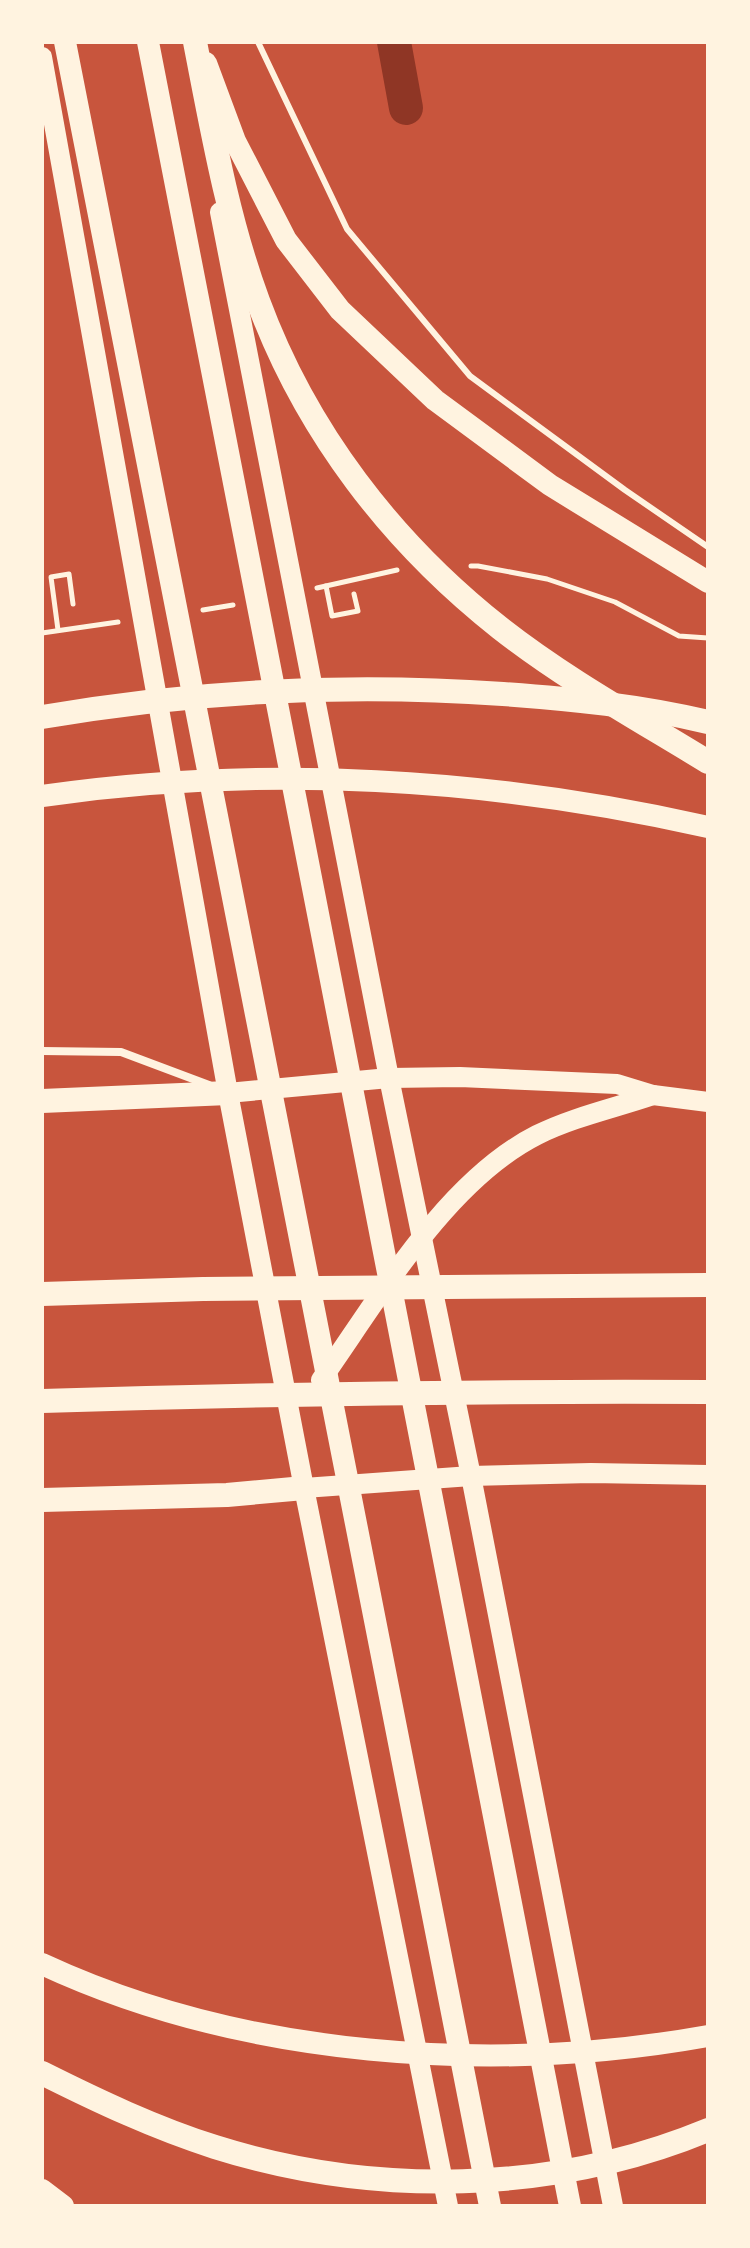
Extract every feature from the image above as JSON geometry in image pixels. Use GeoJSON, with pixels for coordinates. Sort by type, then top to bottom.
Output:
{"type":"FeatureCollection","features":[{"type":"Feature","properties":{"kind":"highway"},"geometry":{"type":"LineString","coordinates":[[65,42],[490,2206]]}},
{"type":"Feature","properties":{"kind":"highway"},"geometry":{"type":"LineString","coordinates":[[148,42],[570,2206]]}},
{"type":"Feature","properties":{"kind":"highway"},"geometry":{"type":"LineString","coordinates":[[197,42],[235,141],[286,240],[340,310],[435,400],[550,485],[708,582]]}},
{"type":"Feature","properties":{"kind":"highway"},"geometry":{"type":"LineString","coordinates":[[197,42],[217,154],[258,301],[280,355],[338,457],[373,505],[412,549],[478,610],[566,675],[708,762]]}},
{"type":"Feature","properties":{"kind":"highway"},"geometry":{"type":"LineString","coordinates":[[42,717],[181,698],[274,691],[367,689],[459,691],[552,698],[639,708],[708,722]]}},
{"type":"Feature","properties":{"kind":"highway"},"geometry":{"type":"LineString","coordinates":[[42,796],[144,785],[233,780],[403,783],[571,801],[708,827]]}},
{"type":"Feature","properties":{"kind":"highway"},"geometry":{"type":"LineString","coordinates":[[42,1101],[228,1093]]}},
{"type":"Feature","properties":{"kind":"highway"},"geometry":{"type":"LineString","coordinates":[[42,1294],[203,1289],[708,1285]]}},
{"type":"Feature","properties":{"kind":"highway"},"geometry":{"type":"LineString","coordinates":[[42,1401],[284,1395],[708,1392]]}},
{"type":"Feature","properties":{"kind":"highway"},"geometry":{"type":"LineString","coordinates":[[42,1500],[227,1495],[304,1488]]}},
{"type":"Feature","properties":{"kind":"highway"},"geometry":{"type":"LineString","coordinates":[[42,1964],[120,1996],[179,2015],[297,2039],[384,2050],[529,2055],[601,2050],[708,2036]]}},
{"type":"Feature","properties":{"kind":"highway"},"geometry":{"type":"LineString","coordinates":[[42,2073],[150,2124],[214,2147],[272,2163],[391,2181],[511,2179],[571,2170],[630,2157],[708,2130]]}},
{"type":"Feature","properties":{"kind":"highway"},"geometry":{"type":"LineString","coordinates":[[42,2190],[63,2206]]}},
{"type":"Feature","properties":{"kind":"main road"},"geometry":{"type":"LineString","coordinates":[[187,42],[613,2206]]}},
{"type":"Feature","properties":{"kind":"main road"},"geometry":{"type":"LineString","coordinates":[[42,57],[228,1093],[448,2206]]}},
{"type":"Feature","properties":{"kind":"main road"},"geometry":{"type":"LineString","coordinates":[[228,1093],[389,1078],[460,1077],[617,1084],[653,1095],[708,1102]]}},
{"type":"Feature","properties":{"kind":"main road"},"geometry":{"type":"LineString","coordinates":[[291,1421],[422,1238],[471,1184],[499,1160],[537,1136],[653,1095]]}},
{"type":"Feature","properties":{"kind":"main road"},"geometry":{"type":"LineString","coordinates":[[304,1488],[471,1476],[591,1473],[708,1475]]}},
{"type":"Feature","properties":{"kind":"street"},"geometry":{"type":"LineString","coordinates":[[42,1051],[121,1052],[228,1093]]}},
{"type":"Feature","properties":{"kind":"lane"},"geometry":{"type":"LineString","coordinates":[[258,42],[347,229],[470,376],[708,547]]}},
{"type":"Feature","properties":{"kind":"path"},"geometry":{"type":"LineString","coordinates":[[463,566],[547,579],[615,602],[679,636],[708,638]]}},
{"type":"Feature","properties":{"kind":"path"},"geometry":{"type":"LineString","coordinates":[[312,589],[406,569]]}},
{"type":"Feature","properties":{"kind":"path"},"geometry":{"type":"LineString","coordinates":[[58,630],[51,577],[69,574],[73,604]]}},
{"type":"Feature","properties":{"kind":"path"},"geometry":{"type":"LineString","coordinates":[[326,586],[332,616],[358,611],[354,594]]}},
{"type":"Feature","properties":{"kind":"path"},"geometry":{"type":"LineString","coordinates":[[197,611],[241,604]]}},
{"type":"Feature","properties":{"kind":"path"},"geometry":{"type":"LineString","coordinates":[[42,633],[124,622]]}},
{"type":"Feature","properties":{"kind":"waterway"},"geometry":{"type":"LineString","coordinates":[[394,42],[406,108]]}}]}
